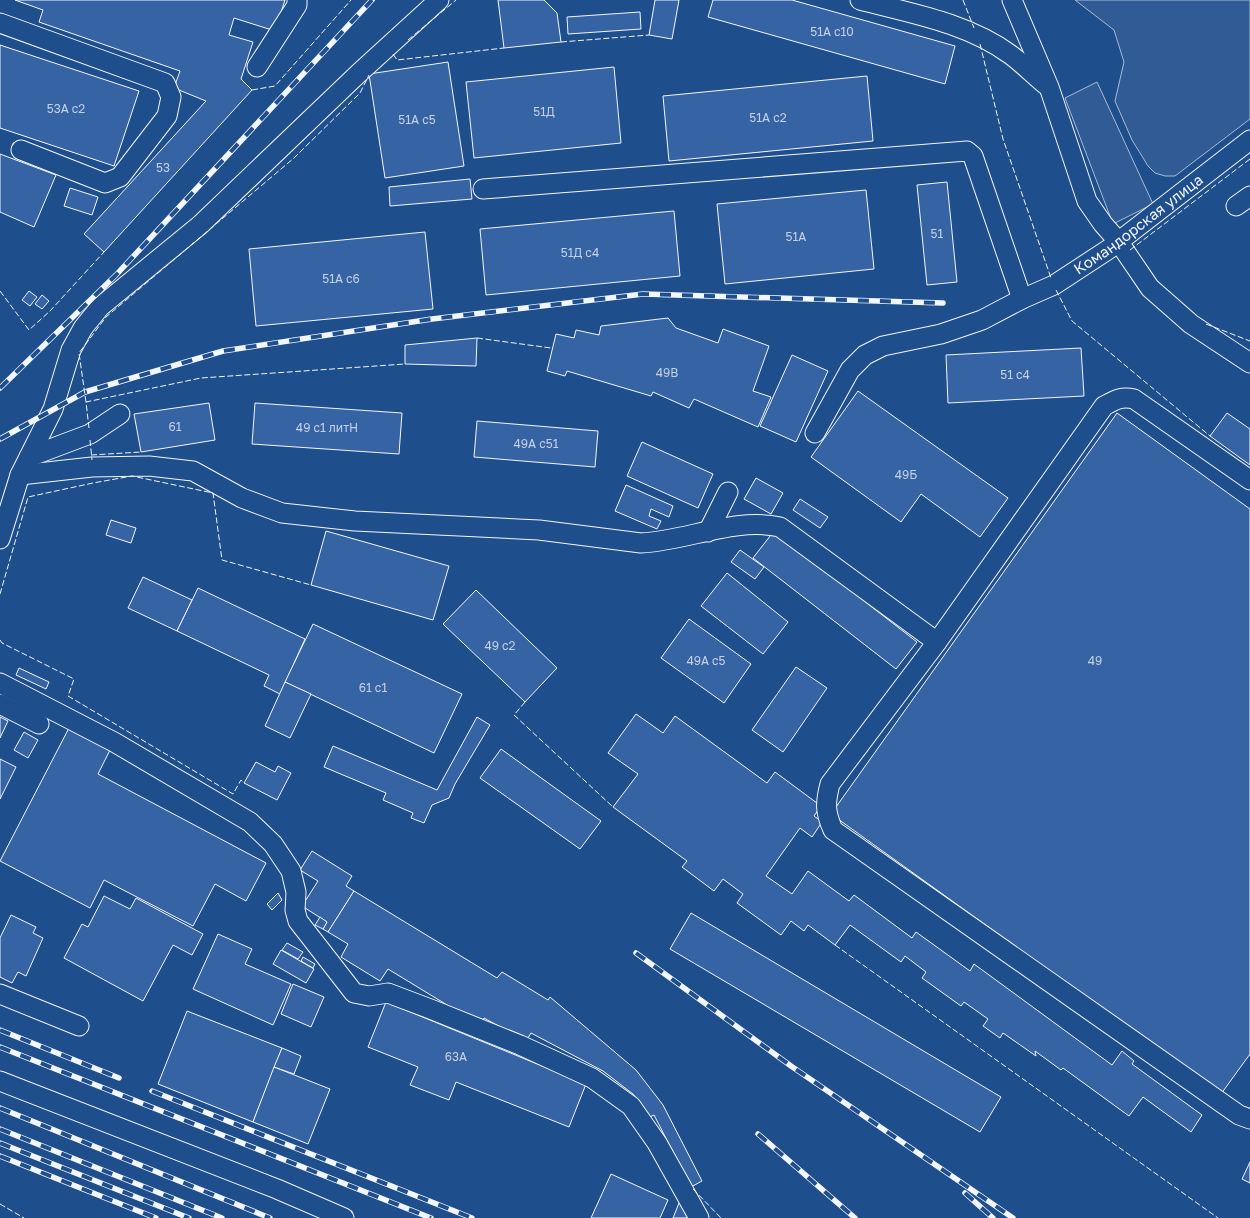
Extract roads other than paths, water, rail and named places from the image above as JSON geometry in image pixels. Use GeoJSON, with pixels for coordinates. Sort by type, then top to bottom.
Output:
{"type":"FeatureCollection","features":[{"type":"Feature","properties":{"kind":"street"},"geometry":{"type":"LineString","coordinates":[[257,67],[297,5],[297,0]]}},
{"type":"Feature","properties":{"kind":"street"},"geometry":{"type":"LineString","coordinates":[[0,539],[20,475],[53,409],[71,350],[83,328],[100,307],[200,225],[359,73],[439,0]]}},
{"type":"Feature","properties":{"kind":"street"},"geometry":{"type":"LineString","coordinates":[[860,0],[944,22],[978,36],[1010,54],[1049,87]]}},
{"type":"Feature","properties":{"kind":"street"},"geometry":{"type":"LineString","coordinates":[[1012,0],[1049,87],[1087,201],[1150,288],[1191,324],[1250,363]]}},
{"type":"Feature","properties":{"kind":"street"},"geometry":{"type":"LineString","coordinates":[[0,23],[164,83],[171,97],[167,116],[120,177],[104,183],[21,150]]}},
{"type":"Feature","properties":{"kind":"street","name":"Командорская улица"},"geometry":{"type":"LineString","coordinates":[[815,432],[850,370],[865,355],[883,346],[941,334],[982,320],[1054,285],[1118,242],[1250,140]]}},
{"type":"Feature","properties":{"kind":"street"},"geometry":{"type":"LineString","coordinates":[[483,189],[967,151],[973,156],[1022,299]]}},
{"type":"Feature","properties":{"kind":"street"},"geometry":{"type":"LineString","coordinates":[[1250,480],[1134,399],[1126,397],[1117,398],[1104,406],[937,642],[830,784],[825,802],[828,819],[833,830],[1239,1115],[1250,1119]]}},
{"type":"Feature","properties":{"kind":"street"},"geometry":{"type":"LineString","coordinates":[[29,457],[90,434],[120,414]]}},
{"type":"Feature","properties":{"kind":"street"},"geometry":{"type":"LineString","coordinates":[[20,475],[92,467],[149,466],[192,470],[242,498],[282,513],[355,521],[539,530],[641,544],[727,527],[766,524],[780,527],[937,642]]}},
{"type":"Feature","properties":{"kind":"street"},"geometry":{"type":"LineString","coordinates":[[708,532],[728,492]]}},
{"type":"Feature","properties":{"kind":"street"},"geometry":{"type":"LineString","coordinates":[[0,683],[114,742],[250,822],[273,844],[291,871],[296,892],[295,910],[298,921],[347,985],[358,994],[369,996],[388,994],[520,1045],[592,1078],[631,1106],[657,1142],[699,1218]]}},
{"type":"Feature","properties":{"kind":"street"},"geometry":{"type":"LineString","coordinates":[[0,704],[40,724]]}},
{"type":"Feature","properties":{"kind":"street"},"geometry":{"type":"LineString","coordinates":[[0,994],[79,1026]]}},
{"type":"Feature","properties":{"kind":"street"},"geometry":{"type":"LineString","coordinates":[[0,1081],[276,1189],[344,1218]]}},
{"type":"Feature","properties":{"kind":"railway"},"geometry":{"type":"LineString","coordinates":[[0,388],[116,275],[372,0]]}},
{"type":"Feature","properties":{"kind":"railway"},"geometry":{"type":"LineString","coordinates":[[0,439],[85,392],[223,351],[432,319],[643,294],[943,303]]}},
{"type":"Feature","properties":{"kind":"railway"},"geometry":{"type":"LineString","coordinates":[[636,953],[791,1066],[1013,1218]]}},
{"type":"Feature","properties":{"kind":"railway"},"geometry":{"type":"LineString","coordinates":[[0,1030],[119,1078]]}},
{"type":"Feature","properties":{"kind":"railway"},"geometry":{"type":"LineString","coordinates":[[0,1047],[431,1218]]}},
{"type":"Feature","properties":{"kind":"railway"},"geometry":{"type":"LineString","coordinates":[[152,1091],[472,1218]]}},
{"type":"Feature","properties":{"kind":"railway"},"geometry":{"type":"LineString","coordinates":[[0,1108],[270,1218]]}},
{"type":"Feature","properties":{"kind":"railway"},"geometry":{"type":"LineString","coordinates":[[0,1129],[222,1218]]}},
{"type":"Feature","properties":{"kind":"railway"},"geometry":{"type":"LineString","coordinates":[[758,1134],[855,1218]]}},
{"type":"Feature","properties":{"kind":"railway"},"geometry":{"type":"LineString","coordinates":[[0,1143],[189,1218]]}},
{"type":"Feature","properties":{"kind":"railway"},"geometry":{"type":"LineString","coordinates":[[0,1156],[156,1218]]}},
{"type":"Feature","properties":{"kind":"railway"},"geometry":{"type":"LineString","coordinates":[[965,1193],[993,1218]]}}]}
